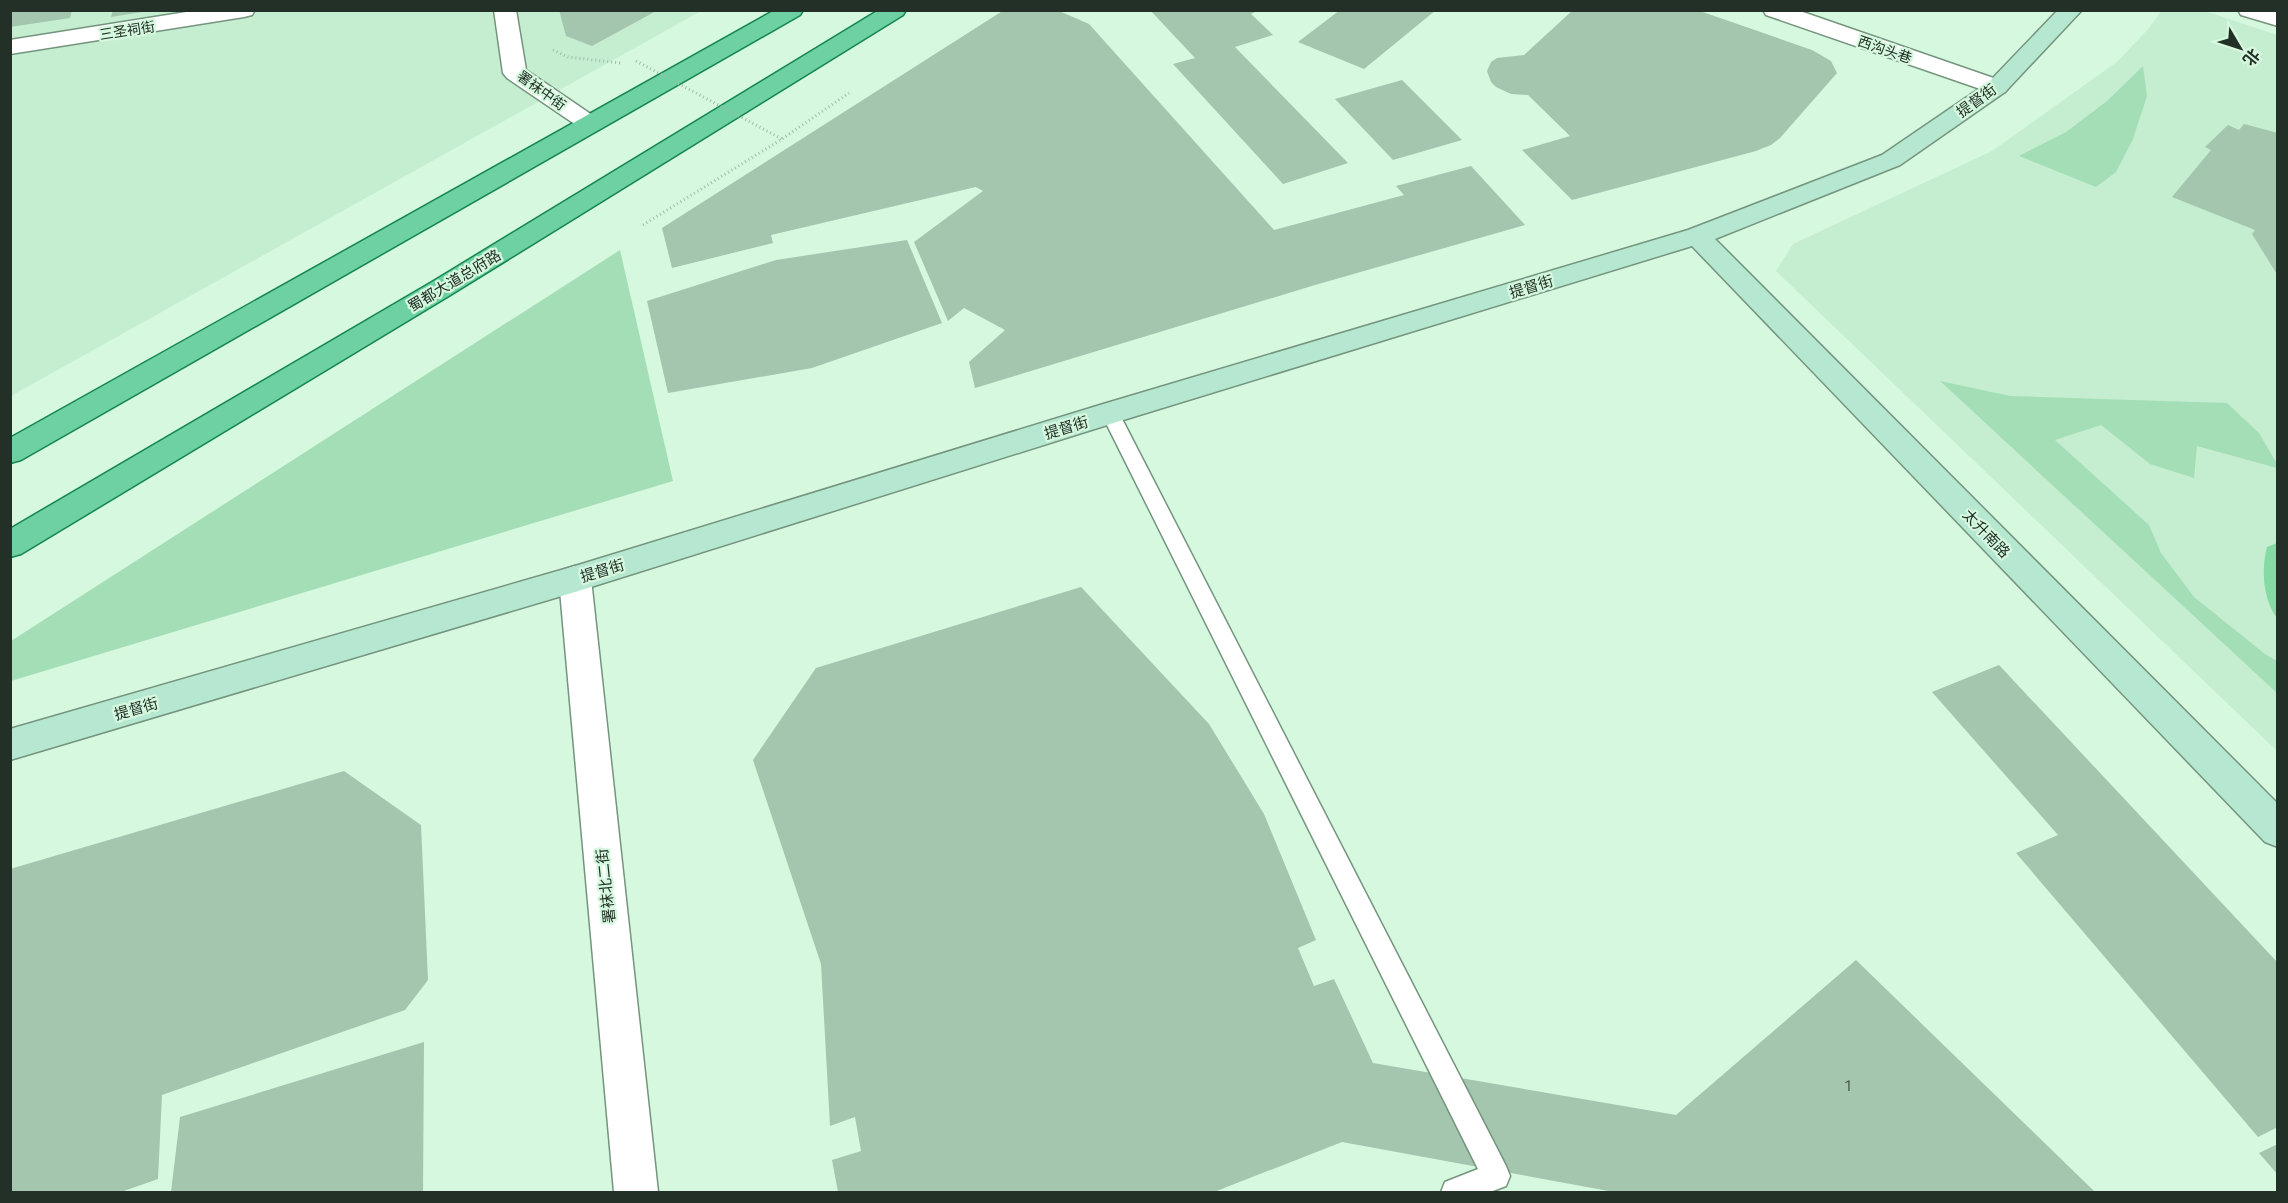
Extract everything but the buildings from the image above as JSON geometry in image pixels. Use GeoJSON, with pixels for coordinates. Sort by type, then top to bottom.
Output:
{"type":"FeatureCollection","features":[{"type":"Feature","properties":{"kind":"main road"},"geometry":{"type":"LineString","coordinates":[[10,452],[792,10]]}},
{"type":"Feature","properties":{"kind":"main road","name":"蜀都大道总府路"},"geometry":{"type":"LineString","coordinates":[[10,545],[442,288],[895,10]]}},
{"type":"Feature","properties":{"kind":"main road","name":"提督街"},"geometry":{"type":"LineString","coordinates":[[10,745],[575,579],[1110,413],[1697,236],[1891,160],[1997,87],[2071,10]]}},
{"type":"Feature","properties":{"kind":"main road","name":"太升南路"},"geometry":{"type":"LineString","coordinates":[[1697,236],[2277,830]]}},
{"type":"Feature","properties":{"kind":"street","name":"三圣祠街"},"geometry":{"type":"LineString","coordinates":[[10,47],[244,10]]}},
{"type":"Feature","properties":{"kind":"street","name":"署袜中街"},"geometry":{"type":"LineString","coordinates":[[505,10],[515,73],[590,124]]}},
{"type":"Feature","properties":{"kind":"street","name":"西沟头巷"},"geometry":{"type":"LineString","coordinates":[[1774,10],[1997,87]]}},
{"type":"Feature","properties":{"kind":"street"},"geometry":{"type":"LineString","coordinates":[[2249,10],[2277,20]]}},
{"type":"Feature","properties":{"kind":"street","name":"署袜北二街"},"geometry":{"type":"LineString","coordinates":[[575,579],[636,1192]]}},
{"type":"Feature","properties":{"kind":"lane"},"geometry":{"type":"LineString","coordinates":[[1110,413],[1496,1176],[1455,1192]]}},
{"type":"Feature","properties":{"kind":"path"},"geometry":{"type":"LineString","coordinates":[[548,44],[554,52],[568,57],[622,63],[636,62],[646,56]]}},
{"type":"Feature","properties":{"kind":"path"},"geometry":{"type":"LineString","coordinates":[[636,62],[782,139]]}},
{"type":"Feature","properties":{"kind":"path"},"geometry":{"type":"LineString","coordinates":[[643,225],[782,139],[849,93]]}},
{"type":"Feature","properties":{"kind":"shaded area"},"geometry":{"type":"Polygon","coordinates":[[[11,11],[701,11],[11,396],[11,11]]]}},
{"type":"Feature","properties":{"kind":"shaded area"},"geometry":{"type":"Polygon","coordinates":[[[2161,11],[2205,11],[2277,35],[2277,751],[1776,271],[1793,244],[1992,151],[2118,61],[2150,27],[2161,11]]]}},
{"type":"Feature","properties":{"kind":"shaded area"},"geometry":{"type":"Polygon","coordinates":[[[2143,66],[2147,96],[2133,139],[2116,172],[2096,187],[2019,156],[2066,132],[2107,101],[2143,66]]]}},
{"type":"Feature","properties":{"kind":"shaded area"},"geometry":{"type":"Polygon","coordinates":[[[620,250],[673,481],[11,681],[11,641],[620,250]]]}},
{"type":"Feature","properties":{"kind":"shaded area"},"geometry":{"type":"Polygon","coordinates":[[[1940,381],[2010,396],[2227,403],[2259,433],[2277,464],[2277,468],[2197,446],[2194,478],[2150,464],[2101,425],[2055,440],[2149,525],[2161,553],[2194,597],[2277,661],[2277,693],[1940,381]]]}},
{"type":"Feature","properties":{"kind":"shaded area"},"geometry":{"type":"Polygon","coordinates":[[[2278,543],[2277,618],[2266,593],[2264,565],[2267,547],[2278,543]]]}}]}
